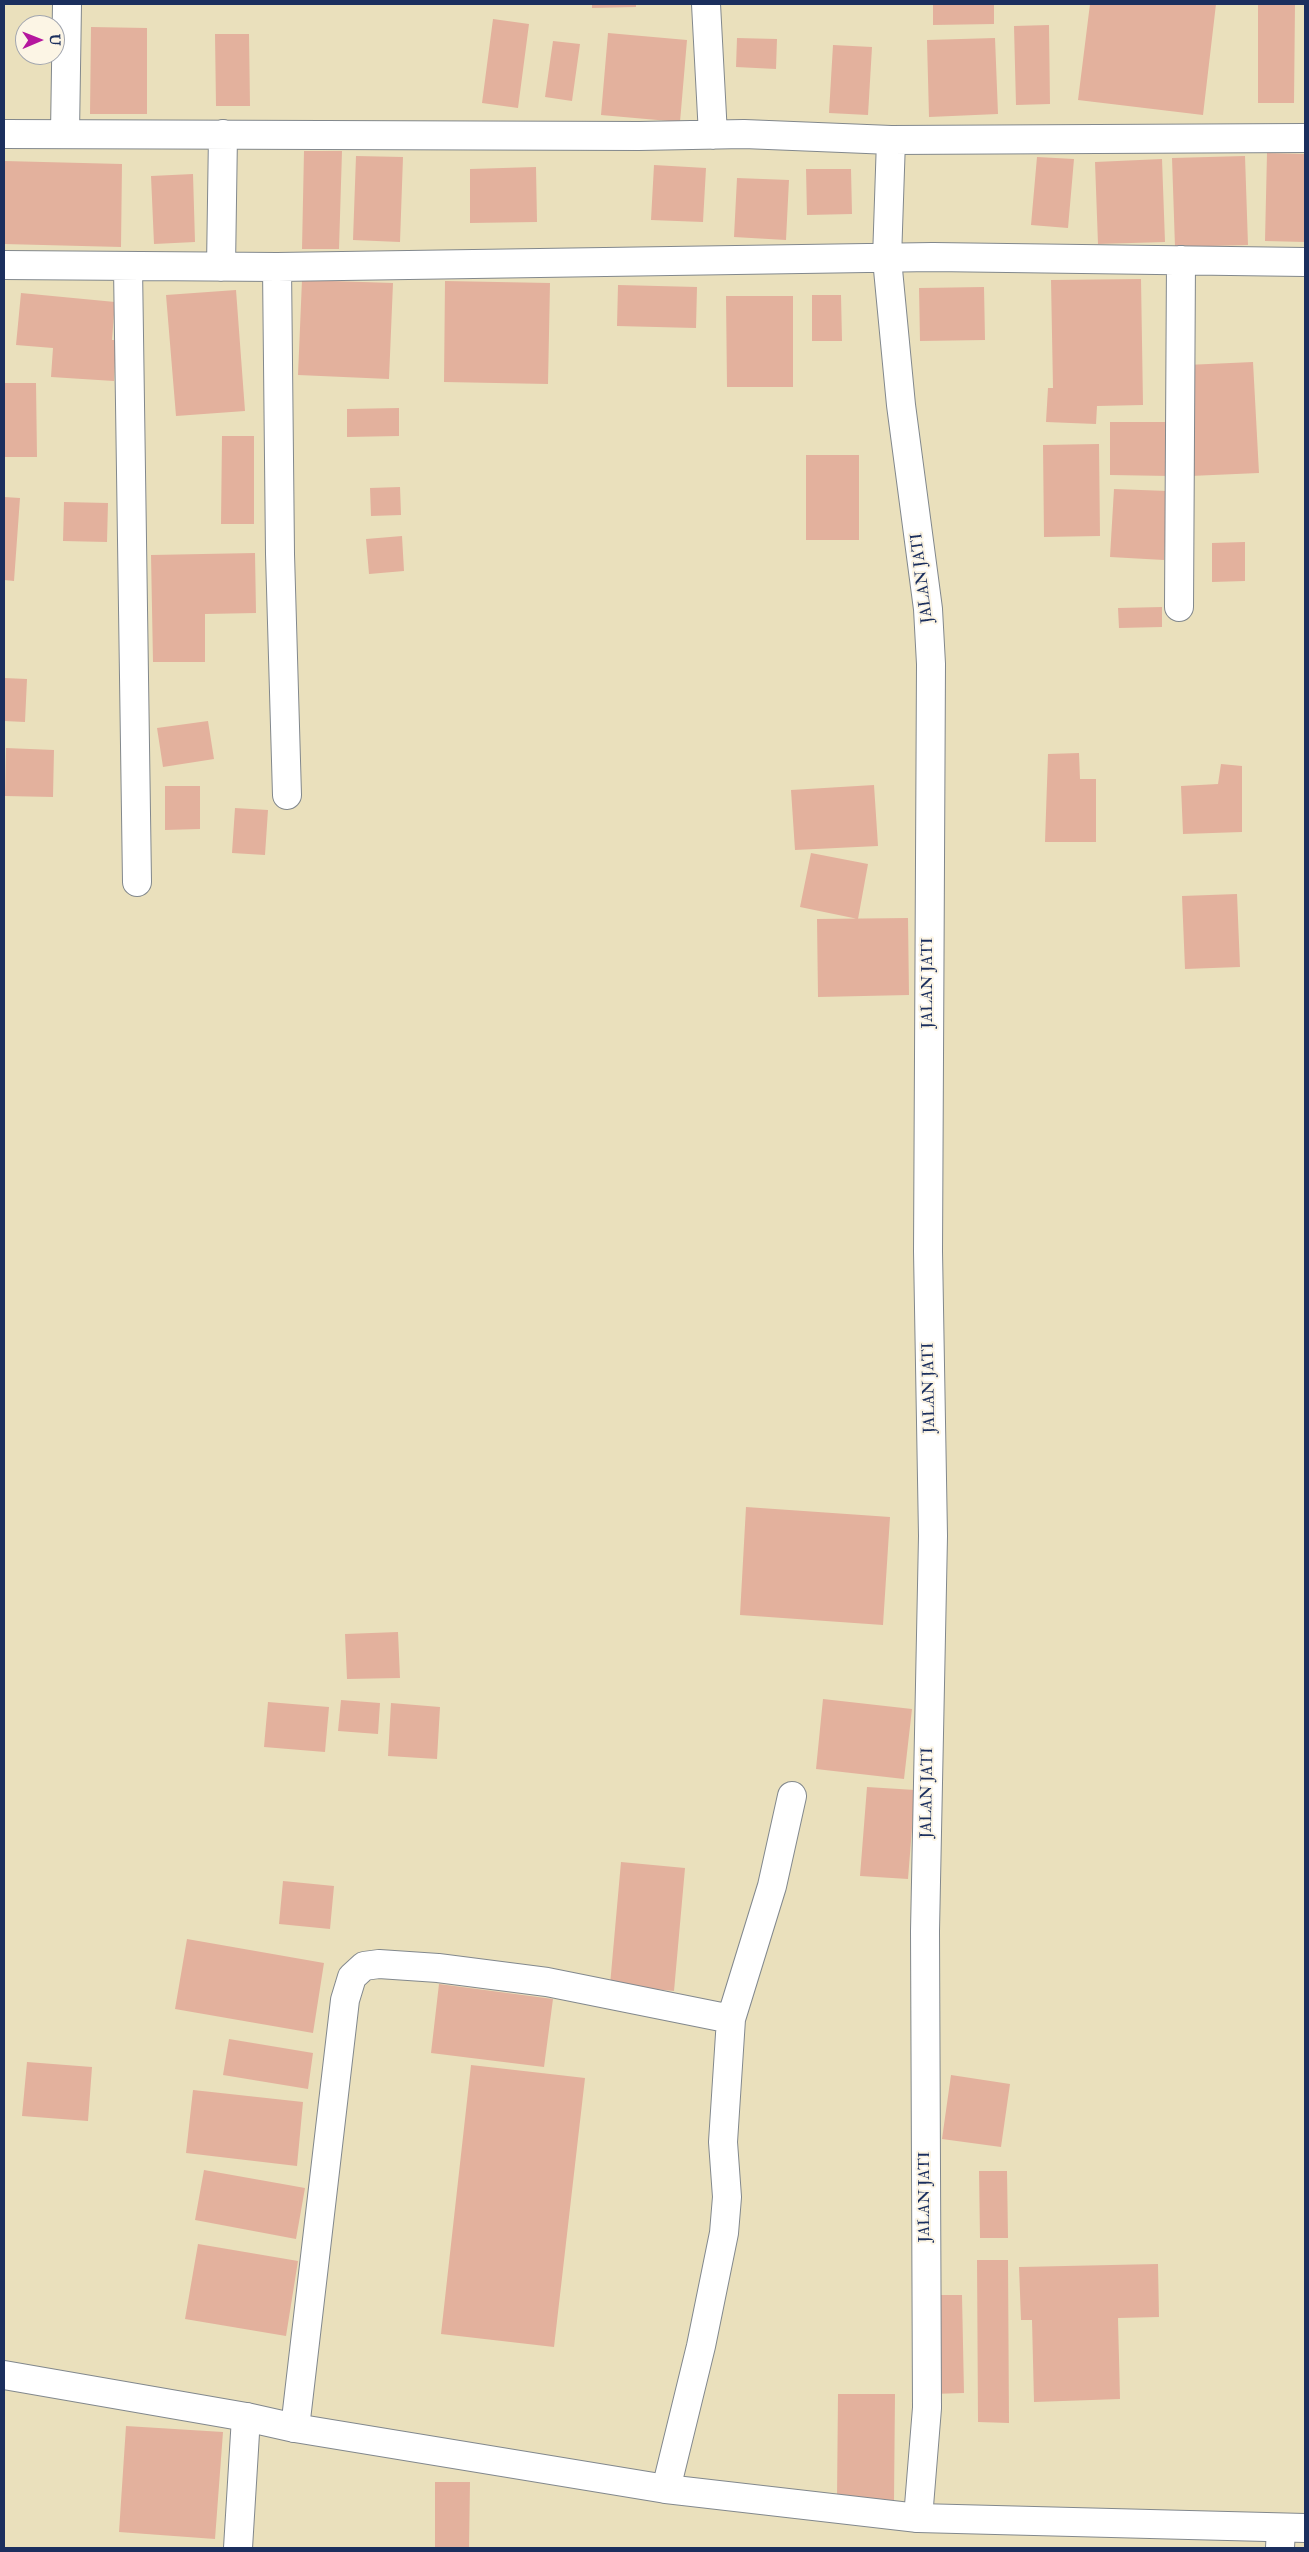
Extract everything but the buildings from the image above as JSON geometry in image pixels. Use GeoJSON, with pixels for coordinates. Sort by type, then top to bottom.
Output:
{"type":"FeatureCollection","features":[{"type":"Feature","properties":{"kind":"street"},"geometry":{"type":"LineString","coordinates":[[65,133],[67,4]]}},
{"type":"Feature","properties":{"kind":"street"},"geometry":{"type":"LineString","coordinates":[[706,4],[713,135]]}},
{"type":"Feature","properties":{"kind":"street"},"geometry":{"type":"LineString","coordinates":[[4,134],[713,135],[892,140],[1305,138]]}},
{"type":"Feature","properties":{"kind":"street"},"geometry":{"type":"LineString","coordinates":[[221,266],[224,134]]}},
{"type":"Feature","properties":{"kind":"street","name":"JALAN JATI"},"geometry":{"type":"LineString","coordinates":[[892,140],[887,259],[901,405],[928,609],[930,664],[928,1251],[933,1536],[925,1931],[927,2408],[918,2518]]}},
{"type":"Feature","properties":{"kind":"street"},"geometry":{"type":"LineString","coordinates":[[4,265],[277,267],[887,259],[1305,262]]}},
{"type":"Feature","properties":{"kind":"street"},"geometry":{"type":"LineString","coordinates":[[1179,607],[1181,260]]}},
{"type":"Feature","properties":{"kind":"street"},"geometry":{"type":"LineString","coordinates":[[128,267],[137,882]]}},
{"type":"Feature","properties":{"kind":"street"},"geometry":{"type":"LineString","coordinates":[[277,267],[280,554],[287,795]]}},
{"type":"Feature","properties":{"kind":"street"},"geometry":{"type":"LineString","coordinates":[[666,2489],[701,2346],[724,2233],[727,2197],[723,2142],[731,2019],[772,1886],[792,1796]]}},
{"type":"Feature","properties":{"kind":"street"},"geometry":{"type":"LineString","coordinates":[[295,2428],[345,2000],[352,1978],[364,1966],[379,1964],[430,1967],[547,1982],[731,2019]]}},
{"type":"Feature","properties":{"kind":"street"},"geometry":{"type":"LineString","coordinates":[[4,2375],[246,2417],[295,2428],[666,2489],[918,2518],[1289,2535]]}},
{"type":"Feature","properties":{"kind":"street"},"geometry":{"type":"LineString","coordinates":[[238,2548],[246,2417]]}}]}
